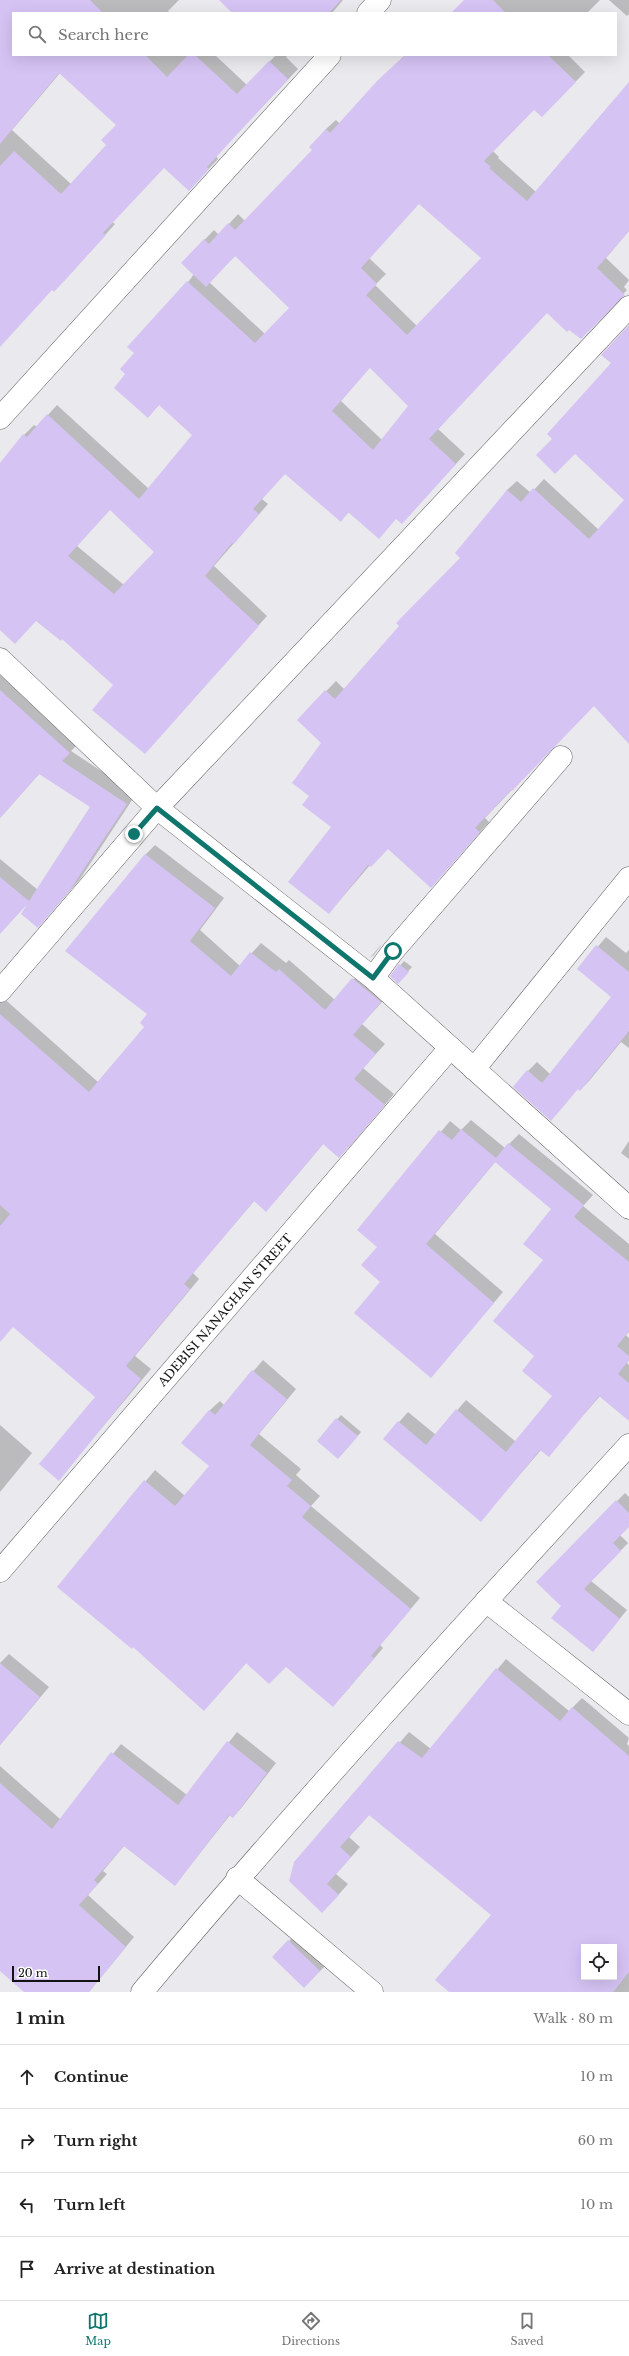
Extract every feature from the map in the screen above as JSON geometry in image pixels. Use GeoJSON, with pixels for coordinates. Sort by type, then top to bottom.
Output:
{"type":"FeatureCollection","features":[{"type":"Feature","properties":{"kind":"street"},"geometry":{"type":"LineString","coordinates":[[369,12],[380,0]]}},
{"type":"Feature","properties":{"kind":"street"},"geometry":{"type":"LineString","coordinates":[[0,418],[329,56]]}},
{"type":"Feature","properties":{"kind":"street"},"geometry":{"type":"LineString","coordinates":[[0,991],[157,808],[629,307]]}},
{"type":"Feature","properties":{"kind":"street"},"geometry":{"type":"LineString","coordinates":[[0,659],[157,808],[373,978],[629,1208]]}},
{"type":"Feature","properties":{"kind":"street"},"geometry":{"type":"LineString","coordinates":[[373,978],[393,951],[561,757]]}},
{"type":"Feature","properties":{"kind":"street"},"geometry":{"type":"LineString","coordinates":[[474,1069],[629,878]]}},
{"type":"Feature","properties":{"kind":"street","name":"ADEBISI NANAGHAN STREET"},"geometry":{"type":"LineString","coordinates":[[0,1571],[450,1048]]}},
{"type":"Feature","properties":{"kind":"street"},"geometry":{"type":"LineString","coordinates":[[142,1992],[237,1878],[486,1601],[629,1446]]}},
{"type":"Feature","properties":{"kind":"street"},"geometry":{"type":"LineString","coordinates":[[486,1601],[629,1714]]}},
{"type":"Feature","properties":{"kind":"street"},"geometry":{"type":"LineString","coordinates":[[237,1878],[372,1992]]}},
{"type":"Feature","properties":{"kind":"building"},"geometry":{"type":"Polygon","coordinates":[[[0,0],[90,0],[102,12],[12,12],[12,56],[146,56],[167,77],[187,56],[196,56],[237,94],[269,61],[288,79],[207,167],[209,169],[189,191],[164,168],[103,233],[106,235],[54,292],[52,290],[0,347],[0,166],[14,151],[61,194],[106,145],[101,140],[116,125],[59,73],[0,144],[0,0]]]}},
{"type":"Feature","properties":{"kind":"building"},"geometry":{"type":"Polygon","coordinates":[[[219,0],[341,0],[330,12],[231,12],[219,0]]]}},
{"type":"Feature","properties":{"kind":"building"},"geometry":{"type":"Polygon","coordinates":[[[464,0],[493,0],[505,12],[452,12],[464,0]]]}},
{"type":"Feature","properties":{"kind":"building"},"geometry":{"type":"Polygon","coordinates":[[[404,56],[549,56],[576,82],[542,117],[534,110],[484,161],[491,167],[489,168],[527,201],[629,82],[629,231],[597,268],[625,295],[581,339],[569,330],[567,332],[547,313],[429,439],[456,464],[402,524],[396,519],[379,539],[348,512],[341,522],[285,474],[253,509],[259,514],[234,544],[232,543],[205,576],[259,626],[145,754],[92,710],[113,685],[62,639],[61,641],[36,621],[15,644],[0,630],[0,463],[23,434],[27,437],[47,414],[139,499],[192,435],[159,405],[148,418],[114,388],[125,374],[120,369],[134,353],[127,347],[187,281],[255,343],[289,308],[235,256],[206,287],[181,263],[204,239],[209,244],[228,223],[235,230],[312,150],[309,147],[326,129],[330,133],[378,80],[404,56]],[[419,204],[361,268],[377,284],[366,295],[407,335],[481,258],[419,204]],[[370,368],[332,411],[373,450],[408,406],[370,368]],[[110,510],[68,556],[114,594],[154,552],[110,510]]]}},
{"type":"Feature","properties":{"kind":"building"},"geometry":{"type":"Polygon","coordinates":[[[629,325],[629,744],[594,706],[475,828],[480,832],[431,888],[388,849],[371,867],[368,865],[329,914],[288,882],[331,827],[302,805],[309,796],[292,783],[321,743],[297,720],[325,690],[335,699],[399,626],[396,623],[460,558],[455,553],[507,490],[521,502],[533,488],[589,539],[624,500],[575,454],[555,474],[536,455],[552,439],[547,434],[611,363],[601,355],[629,325]]]}},
{"type":"Feature","properties":{"kind":"building"},"geometry":{"type":"Polygon","coordinates":[[[0,690],[70,753],[62,761],[127,804],[70,890],[38,928],[21,914],[27,904],[0,934],[0,877],[29,901],[90,807],[39,774],[0,818],[0,690]]]}},
{"type":"Feature","properties":{"kind":"building"},"geometry":{"type":"Polygon","coordinates":[[[145,854],[215,908],[190,941],[231,976],[250,952],[276,972],[279,969],[325,1010],[352,978],[381,1002],[353,1035],[376,1054],[354,1079],[385,1105],[339,1158],[323,1144],[266,1212],[254,1201],[184,1284],[190,1289],[126,1366],[141,1379],[59,1481],[39,1464],[95,1397],[13,1327],[0,1342],[0,1226],[10,1214],[0,1205],[0,1014],[89,1092],[144,1027],[140,1023],[147,1014],[65,951],[145,854]]]}},
{"type":"Feature","properties":{"kind":"building"},"geometry":{"type":"Polygon","coordinates":[[[596,945],[629,972],[629,1031],[580,1091],[578,1089],[551,1121],[513,1087],[527,1070],[542,1083],[611,997],[577,969],[596,945]]]}},
{"type":"Feature","properties":{"kind":"building"},"geometry":{"type":"Polygon","coordinates":[[[399,964],[409,972],[398,984],[390,976],[399,964]]]}},
{"type":"Feature","properties":{"kind":"building"},"geometry":{"type":"Polygon","coordinates":[[[461,1129],[496,1158],[508,1143],[584,1205],[574,1217],[629,1262],[629,1331],[617,1346],[629,1356],[629,1360],[618,1374],[629,1383],[629,1421],[599,1396],[549,1457],[540,1450],[481,1522],[383,1439],[398,1421],[426,1445],[456,1409],[506,1452],[552,1396],[522,1371],[534,1356],[493,1321],[543,1260],[523,1244],[551,1209],[495,1162],[426,1244],[494,1303],[431,1378],[354,1313],[380,1282],[361,1265],[377,1247],[357,1230],[439,1130],[452,1140],[461,1129]]]}},
{"type":"Feature","properties":{"kind":"building"},"geometry":{"type":"Polygon","coordinates":[[[252,1370],[287,1399],[250,1445],[292,1480],[287,1486],[311,1506],[302,1517],[411,1609],[371,1656],[374,1658],[333,1707],[286,1667],[269,1684],[246,1663],[204,1711],[133,1647],[132,1649],[57,1587],[144,1480],[175,1506],[209,1466],[181,1443],[209,1410],[215,1415],[252,1370]]]}},
{"type":"Feature","properties":{"kind":"building"},"geometry":{"type":"Polygon","coordinates":[[[336,1418],[358,1436],[338,1459],[317,1441],[336,1418]]]}},
{"type":"Feature","properties":{"kind":"building"},"geometry":{"type":"Polygon","coordinates":[[[616,1500],[629,1513],[629,1527],[613,1543],[621,1551],[584,1589],[620,1619],[593,1652],[551,1618],[561,1606],[536,1582],[616,1500]]]}},
{"type":"Feature","properties":{"kind":"building"},"geometry":{"type":"Polygon","coordinates":[[[0,1663],[40,1697],[0,1745],[0,1663]]]}},
{"type":"Feature","properties":{"kind":"building"},"geometry":{"type":"Polygon","coordinates":[[[496,1668],[560,1721],[572,1707],[629,1756],[629,1972],[613,1992],[449,1992],[435,1980],[491,1915],[369,1815],[340,1847],[351,1857],[327,1884],[339,1895],[322,1913],[289,1881],[294,1862],[398,1741],[422,1758],[496,1668]]]}},
{"type":"Feature","properties":{"kind":"building"},"geometry":{"type":"Polygon","coordinates":[[[227,1741],[267,1773],[233,1818],[229,1815],[175,1886],[124,1846],[94,1880],[98,1884],[79,1905],[126,1947],[89,1992],[24,1992],[0,1971],[0,1783],[52,1829],[111,1752],[178,1805],[227,1741]]]}},
{"type":"Feature","properties":{"kind":"building"},"geometry":{"type":"Polygon","coordinates":[[[288,1940],[320,1971],[304,1988],[272,1957],[288,1940]]]}},
{"type":"Feature","properties":{"kind":"route"},"geometry":{"type":"LineString","coordinates":[[134,834],[157,808],[373,978],[393,951]]}}]}
